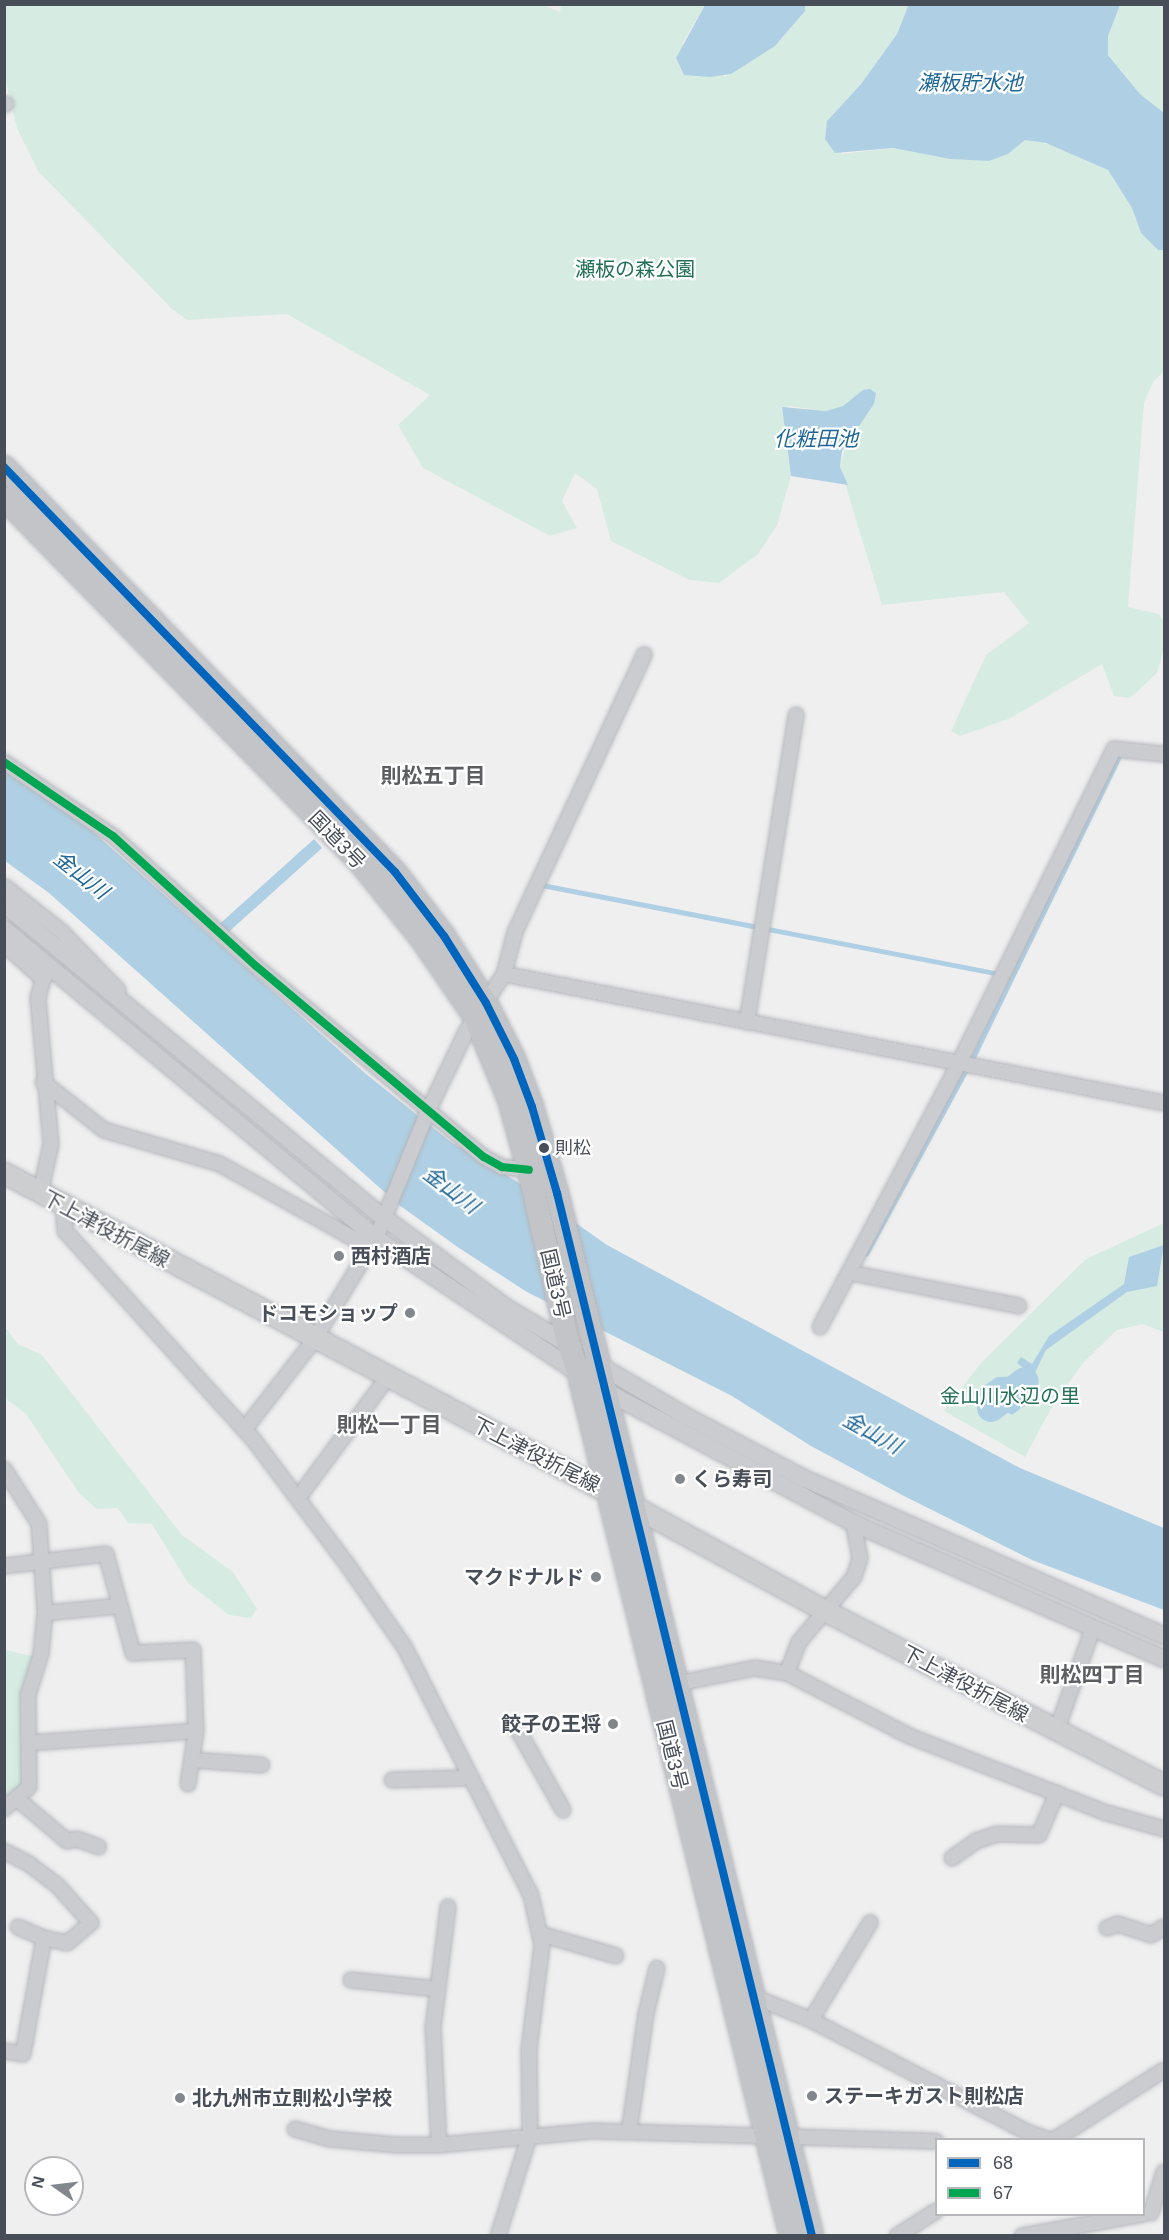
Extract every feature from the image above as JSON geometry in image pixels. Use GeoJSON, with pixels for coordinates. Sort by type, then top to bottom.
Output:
{"type":"FeatureCollection","features":[{"type":"Feature","properties":{"kind":"highway","name":"国道3号"},"geometry":{"type":"LineString","coordinates":[[4,467],[395,872],[444,936],[532,1107],[557,1193],[588,1328],[588,1369],[607,1492],[667,1686],[752,1996],[791,2235]]}},
{"type":"Feature","properties":{"kind":"highway","name":"国道3号"},"geometry":{"type":"LineString","coordinates":[[4,498],[359,861],[481,1010],[530,1174],[568,1343],[605,1390],[634,1509],[667,1686],[776,2137],[812,2235]]}},
{"type":"Feature","properties":{"kind":"main road","name":"下上津役折尾線"},"geometry":{"type":"LineString","coordinates":[[4,1173],[314,1340],[607,1492],[634,1509],[825,1611],[1056,1732],[1164,1785]]}},
{"type":"Feature","properties":{"kind":"street"},"geometry":{"type":"LineString","coordinates":[[244,1430],[314,1340],[373,1243],[428,1111],[481,1010],[504,974],[515,932],[644,655]]}},
{"type":"Feature","properties":{"kind":"street"},"geometry":{"type":"LineString","coordinates":[[747,1022],[796,715]]}},
{"type":"Feature","properties":{"kind":"street"},"geometry":{"type":"LineString","coordinates":[[820,1328],[851,1273],[858,1252],[959,1063],[1114,749],[1164,754]]}},
{"type":"Feature","properties":{"kind":"street"},"geometry":{"type":"LineString","coordinates":[[4,762],[40,782],[113,836],[256,966],[428,1111],[493,1162],[530,1174]]}},
{"type":"Feature","properties":{"kind":"street"},"geometry":{"type":"LineString","coordinates":[[4,886],[62,932],[139,1012],[220,1086],[383,1217],[507,1308],[568,1343]]}},
{"type":"Feature","properties":{"kind":"street"},"geometry":{"type":"LineString","coordinates":[[4,904],[139,1012]]}},
{"type":"Feature","properties":{"kind":"street"},"geometry":{"type":"LineString","coordinates":[[5,942],[47,973],[373,1243]]}},
{"type":"Feature","properties":{"kind":"street"},"geometry":{"type":"LineString","coordinates":[[40,1194],[51,1144],[43,1082],[38,998],[47,973]]}},
{"type":"Feature","properties":{"kind":"street"},"geometry":{"type":"LineString","coordinates":[[504,974],[1164,1103]]}},
{"type":"Feature","properties":{"kind":"street"},"geometry":{"type":"LineString","coordinates":[[43,1082],[104,1130],[220,1164],[373,1243],[588,1369],[682,1414],[842,1497],[1164,1636]]}},
{"type":"Feature","properties":{"kind":"street"},"geometry":{"type":"LineString","coordinates":[[63,1206],[65,1231],[244,1430],[298,1498],[405,1648],[531,1895],[540,1934],[529,2049],[530,2134],[498,2235]]}},
{"type":"Feature","properties":{"kind":"street"},"geometry":{"type":"LineString","coordinates":[[851,1273],[1019,1306]]}},
{"type":"Feature","properties":{"kind":"street"},"geometry":{"type":"LineString","coordinates":[[298,1498],[388,1377]]}},
{"type":"Feature","properties":{"kind":"street"},"geometry":{"type":"LineString","coordinates":[[605,1390],[853,1523],[1164,1659]]}},
{"type":"Feature","properties":{"kind":"street"},"geometry":{"type":"LineString","coordinates":[[4,1469],[39,1524],[39,1562],[45,1613],[40,1654],[28,1695],[29,1787],[4,1809]]}},
{"type":"Feature","properties":{"kind":"street"},"geometry":{"type":"LineString","coordinates":[[787,1673],[799,1642],[854,1577],[860,1558],[853,1523]]}},
{"type":"Feature","properties":{"kind":"street"},"geometry":{"type":"LineString","coordinates":[[4,1566],[106,1554],[118,1606],[133,1653],[193,1650],[196,1731],[188,1784]]}},
{"type":"Feature","properties":{"kind":"street"},"geometry":{"type":"LineString","coordinates":[[45,1613],[118,1606]]}},
{"type":"Feature","properties":{"kind":"street"},"geometry":{"type":"LineString","coordinates":[[1056,1732],[1094,1628]]}},
{"type":"Feature","properties":{"kind":"street"},"geometry":{"type":"LineString","coordinates":[[667,1686],[755,1668],[787,1673],[909,1736],[1057,1793],[1164,1829]]}},
{"type":"Feature","properties":{"kind":"street"},"geometry":{"type":"LineString","coordinates":[[518,1730],[563,1810]]}},
{"type":"Feature","properties":{"kind":"street"},"geometry":{"type":"LineString","coordinates":[[29,1743],[196,1731]]}},
{"type":"Feature","properties":{"kind":"street"},"geometry":{"type":"LineString","coordinates":[[192,1760],[262,1765]]}},
{"type":"Feature","properties":{"kind":"street"},"geometry":{"type":"LineString","coordinates":[[392,1780],[463,1778]]}},
{"type":"Feature","properties":{"kind":"street"},"geometry":{"type":"LineString","coordinates":[[952,1858],[976,1841],[996,1834],[1039,1835],[1057,1793]]}},
{"type":"Feature","properties":{"kind":"street"},"geometry":{"type":"LineString","coordinates":[[16,1798],[67,1841],[77,1839],[99,1847]]}},
{"type":"Feature","properties":{"kind":"street"},"geometry":{"type":"LineString","coordinates":[[4,1851],[30,1863],[57,1886],[91,1923],[67,1943],[44,1938],[18,1927]]}},
{"type":"Feature","properties":{"kind":"street"},"geometry":{"type":"LineString","coordinates":[[439,2145],[433,2028],[448,1907]]}},
{"type":"Feature","properties":{"kind":"street"},"geometry":{"type":"LineString","coordinates":[[811,2020],[870,1923]]}},
{"type":"Feature","properties":{"kind":"street"},"geometry":{"type":"LineString","coordinates":[[1107,1928],[1118,1924],[1151,1935],[1164,1927]]}},
{"type":"Feature","properties":{"kind":"street"},"geometry":{"type":"LineString","coordinates":[[540,1934],[616,1956]]}},
{"type":"Feature","properties":{"kind":"street"},"geometry":{"type":"LineString","coordinates":[[4,2051],[23,2054],[44,1938]]}},
{"type":"Feature","properties":{"kind":"street"},"geometry":{"type":"LineString","coordinates":[[629,2132],[646,2014],[657,1968]]}},
{"type":"Feature","properties":{"kind":"street"},"geometry":{"type":"LineString","coordinates":[[351,1980],[438,1989]]}},
{"type":"Feature","properties":{"kind":"street"},"geometry":{"type":"LineString","coordinates":[[752,1996],[811,2020],[1029,2133],[1048,2138]]}},
{"type":"Feature","properties":{"kind":"street"},"geometry":{"type":"LineString","coordinates":[[1054,2138],[1164,2070]]}},
{"type":"Feature","properties":{"kind":"street"},"geometry":{"type":"LineString","coordinates":[[295,2128],[367,2144],[439,2145],[530,2134],[629,2132],[935,2141]]}},
{"type":"Feature","properties":{"kind":"street"},"geometry":{"type":"LineString","coordinates":[[1150,2214],[1164,2172]]}},
{"type":"Feature","properties":{"kind":"street"},"geometry":{"type":"LineString","coordinates":[[897,2235],[935,2212]]}},
{"type":"Feature","properties":{"kind":"street"},"geometry":{"type":"LineString","coordinates":[[1022,2235],[1138,2216]]}},
{"type":"Feature","properties":{"kind":"green space","name":"瀬板の森公園"},"geometry":{"type":"Polygon","coordinates":[[[541,4],[560,12],[561,5],[705,5],[682,44],[725,77],[780,41],[804,11],[805,5],[909,5],[897,34],[861,84],[827,121],[842,154],[893,148],[950,159],[989,161],[1008,154],[1025,140],[1032,140],[1069,150],[1108,170],[1132,208],[1141,233],[1158,250],[1164,250],[1164,371],[1153,382],[1144,403],[1128,607],[1159,614],[1164,623],[1164,648],[1157,673],[1130,698],[1114,696],[1102,664],[1011,718],[960,736],[951,731],[986,655],[1029,623],[1004,592],[882,605],[840,467],[846,443],[874,404],[825,411],[788,406],[784,428],[791,476],[777,525],[758,554],[719,583],[690,580],[611,541],[597,489],[575,473],[562,501],[577,528],[550,536],[423,468],[398,425],[430,395],[287,314],[187,320],[172,309],[38,171],[17,128],[5,79],[4,5],[541,4]]]}},
{"type":"Feature","properties":{"kind":"green space"},"geometry":{"type":"Polygon","coordinates":[[[1120,5],[1164,5],[1164,113],[1140,94],[1108,54],[1108,36],[1120,5]]]}},
{"type":"Feature","properties":{"kind":"green space","name":"金山川水辺の里"},"geometry":{"type":"Polygon","coordinates":[[[1164,1223],[1164,1332],[1142,1324],[1117,1330],[1083,1363],[1053,1405],[1025,1457],[944,1411],[981,1363],[1086,1259],[1164,1223]]]}},
{"type":"Feature","properties":{"kind":"green space"},"geometry":{"type":"Polygon","coordinates":[[[5,1327],[18,1344],[42,1355],[182,1535],[233,1572],[257,1609],[251,1618],[229,1615],[188,1583],[152,1524],[128,1523],[118,1508],[97,1509],[79,1493],[26,1414],[5,1398],[5,1327]]]}},
{"type":"Feature","properties":{"kind":"green space"},"geometry":{"type":"Polygon","coordinates":[[[5,1650],[36,1657],[23,1785],[5,1802],[5,1650]]]}},
{"type":"Feature","properties":{"kind":"water","name":"瀬板貯水池"},"geometry":{"type":"Polygon","coordinates":[[[909,4],[1120,5],[1108,36],[1108,55],[1140,94],[1164,113],[1164,250],[1158,250],[1141,233],[1132,208],[1108,170],[1046,143],[1025,140],[1008,154],[989,161],[950,159],[893,148],[835,153],[825,139],[827,121],[861,84],[897,34],[909,4]]]}},
{"type":"Feature","properties":{"kind":"water"},"geometry":{"type":"Polygon","coordinates":[[[705,5],[805,5],[805,11],[775,46],[731,74],[710,77],[684,75],[676,58],[705,5]]]}},
{"type":"Feature","properties":{"kind":"water","name":"化粧田池"},"geometry":{"type":"Polygon","coordinates":[[[870,389],[876,393],[874,404],[842,451],[840,467],[848,485],[791,476],[782,407],[826,411],[843,406],[863,390],[870,389]]]}},
{"type":"Feature","properties":{"kind":"water"},"geometry":{"type":"Polygon","coordinates":[[[4,771],[91,830],[366,1074],[451,1142],[519,1183],[607,1245],[1020,1468],[1164,1528],[1164,1610],[1032,1560],[902,1495],[811,1446],[732,1396],[527,1292],[459,1248],[399,1205],[49,893],[5,861],[4,771]]]}},
{"type":"Feature","properties":{"kind":"water"},"geometry":{"type":"Polygon","coordinates":[[[314,839],[322,848],[222,938],[214,929],[314,839]]]}},
{"type":"Feature","properties":{"kind":"water"},"geometry":{"type":"Polygon","coordinates":[[[1164,1245],[1157,1286],[1127,1292],[1046,1350],[1030,1383],[1030,1402],[1012,1415],[973,1393],[997,1377],[1022,1376],[1027,1371],[1017,1363],[1021,1357],[1032,1364],[1049,1336],[1124,1284],[1129,1257],[1164,1245]]]}},
{"type":"Feature","properties":{"kind":"waterway"},"geometry":{"type":"LineString","coordinates":[[866,1254],[976,1051],[1119,757]]}},
{"type":"Feature","properties":{"kind":"waterway"},"geometry":{"type":"LineString","coordinates":[[542,885],[1001,974]]}},
{"type":"Feature","properties":{"kind":"waterway","name":"金山川"},"geometry":{"type":"LineString","coordinates":[[991,1408],[1025,1381]]}},
{"type":"Feature","properties":{"kind":"transit line","name":"68"},"geometry":{"type":"LineString","coordinates":[[4,467],[395,872],[444,936],[486,1003],[514,1059],[532,1107],[557,1193],[812,2236]]}},
{"type":"Feature","properties":{"kind":"transit line","name":"67"},"geometry":{"type":"LineString","coordinates":[[4,762],[113,836],[256,966],[484,1157],[502,1167],[529,1170]]}},
{"type":"Feature","properties":{"kind":"place","name":"則松"},"geometry":{"type":"Point","coordinates":[544,1148]}},
{"type":"Feature","properties":{"kind":"place","name":"西村酒店"},"geometry":{"type":"Point","coordinates":[339,1256]}},
{"type":"Feature","properties":{"kind":"place","name":"ドコモショップ"},"geometry":{"type":"Point","coordinates":[410,1313]}},
{"type":"Feature","properties":{"kind":"place","name":"くら寿司"},"geometry":{"type":"Point","coordinates":[680,1479]}},
{"type":"Feature","properties":{"kind":"place","name":"マクドナルド"},"geometry":{"type":"Point","coordinates":[596,1577]}},
{"type":"Feature","properties":{"kind":"place","name":"餃子の王将"},"geometry":{"type":"Point","coordinates":[613,1724]}},
{"type":"Feature","properties":{"kind":"place","name":"ステーキガスト則松店"},"geometry":{"type":"Point","coordinates":[812,2096]}},
{"type":"Feature","properties":{"kind":"place","name":"北九州市立則松小学校"},"geometry":{"type":"Point","coordinates":[180,2098]}},
{"type":"Feature","properties":{"kind":"district","name":"則松五丁目"},"geometry":{"type":"Point","coordinates":[433,776]}},
{"type":"Feature","properties":{"kind":"district","name":"則松一丁目"},"geometry":{"type":"Point","coordinates":[389,1425]}},
{"type":"Feature","properties":{"kind":"district","name":"則松四丁目"},"geometry":{"type":"Point","coordinates":[1092,1675]}}]}
